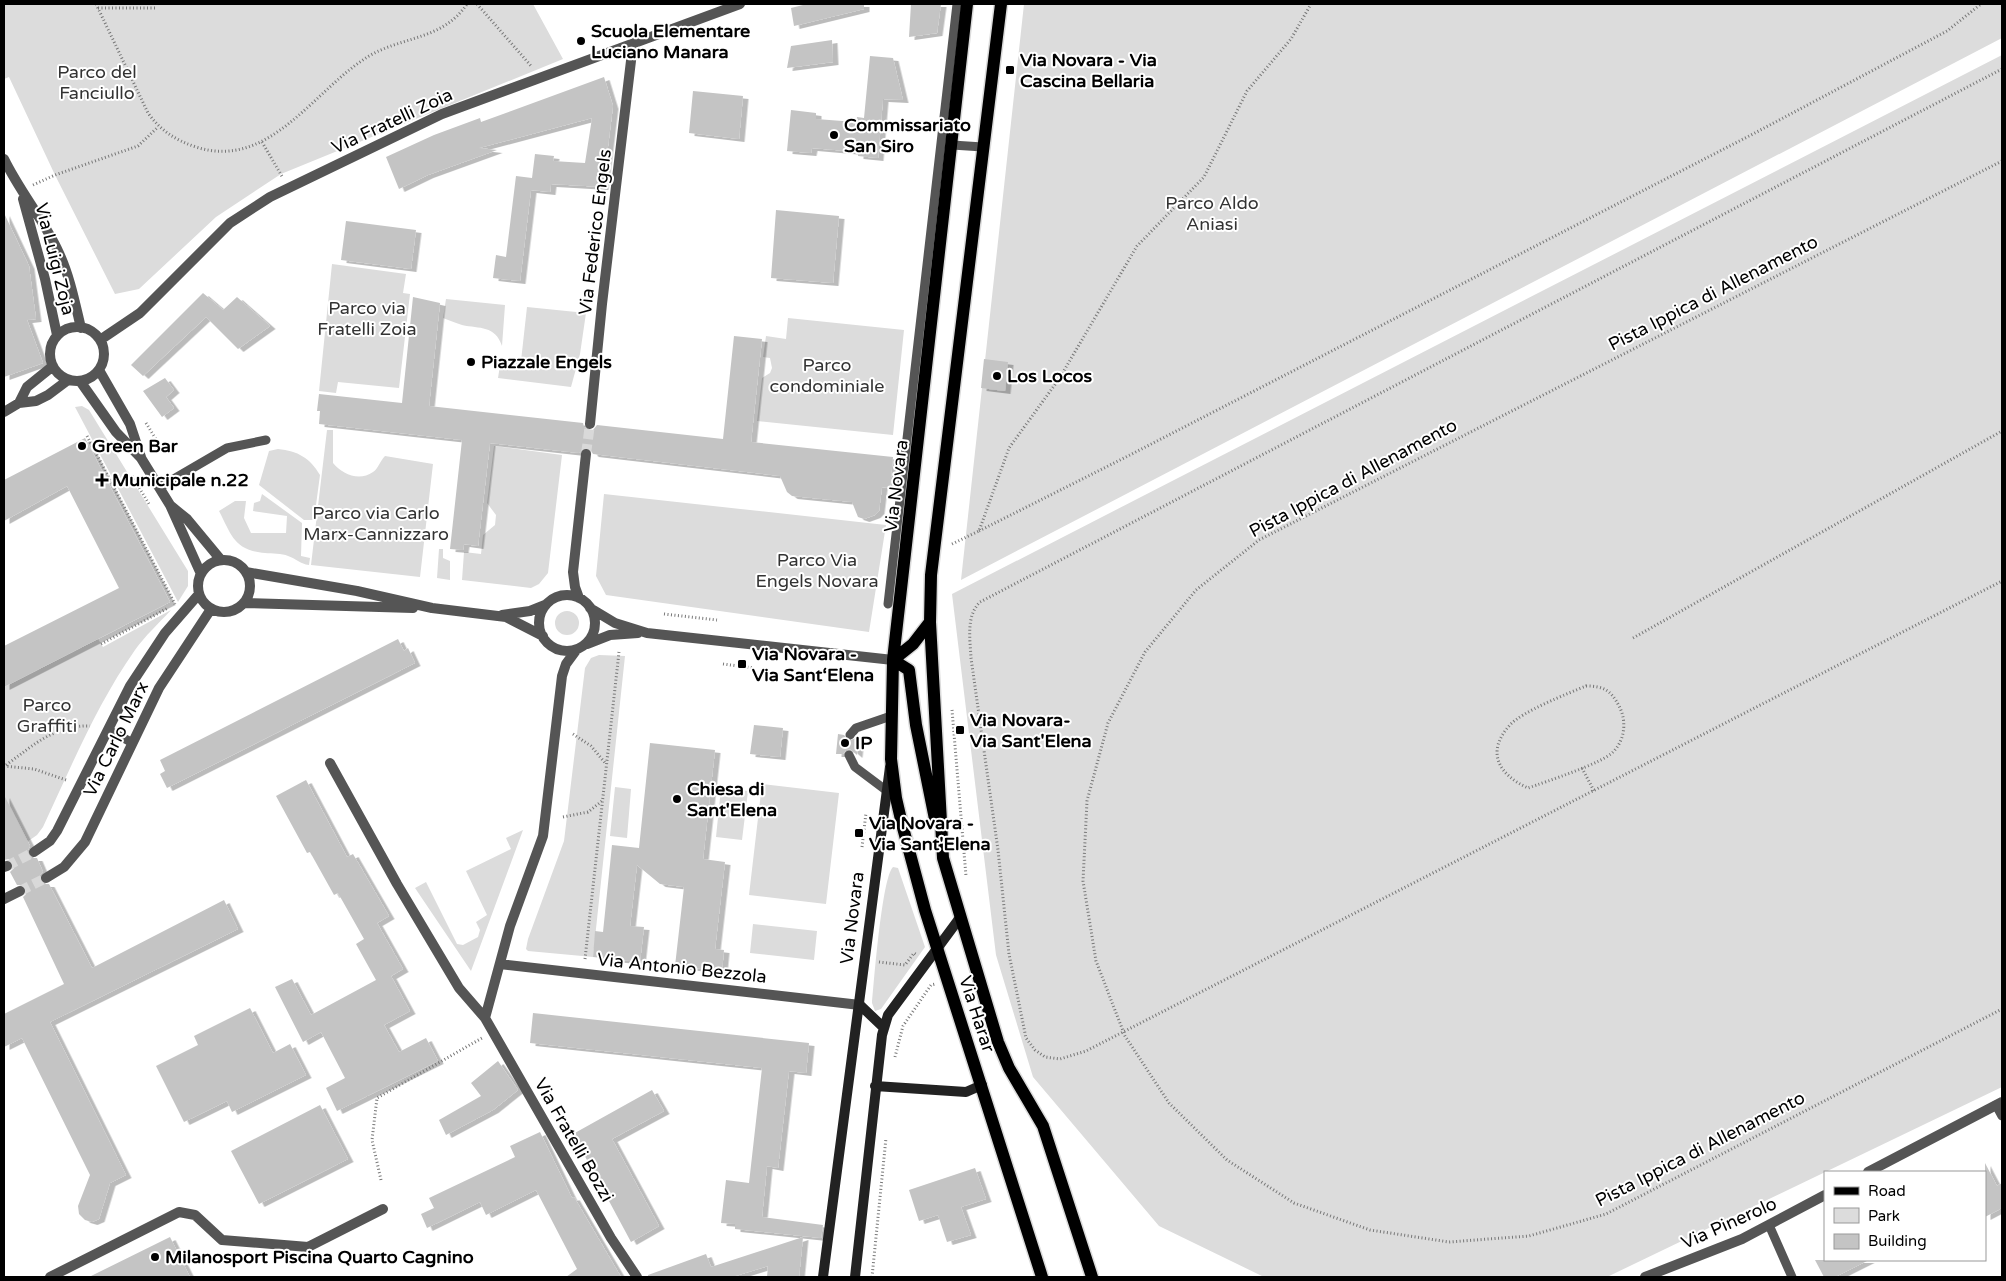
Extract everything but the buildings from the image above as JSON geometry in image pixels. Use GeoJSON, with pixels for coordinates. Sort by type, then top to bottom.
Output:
{"type":"FeatureCollection","features":[{"type":"Feature","properties":{"kind":"main road","name":"Via Novara"},"geometry":{"type":"LineString","coordinates":[[892,759],[893,660],[967,4]]}},
{"type":"Feature","properties":{"kind":"main road"},"geometry":{"type":"LineString","coordinates":[[943,858],[930,622],[933,553],[1000,4]]}},
{"type":"Feature","properties":{"kind":"main road"},"geometry":{"type":"LineString","coordinates":[[930,622],[913,644],[893,660],[909,670],[916,725],[943,858],[959,919]]}},
{"type":"Feature","properties":{"kind":"main road","name":"Via Harar"},"geometry":{"type":"LineString","coordinates":[[892,759],[891,794],[1042,1277]]}},
{"type":"Feature","properties":{"kind":"main road","name":"Via Harar"},"geometry":{"type":"LineString","coordinates":[[959,919],[998,1042],[1009,1068],[1043,1126],[1092,1277]]}},
{"type":"Feature","properties":{"kind":"street","name":"Via Fratelli Zoia"},"geometry":{"type":"LineString","coordinates":[[100,340],[140,313],[230,223],[270,197],[442,114],[740,4]]}},
{"type":"Feature","properties":{"kind":"street","name":"Via Federico Engels"},"geometry":{"type":"LineString","coordinates":[[590,424],[602,304],[633,44]]}},
{"type":"Feature","properties":{"kind":"street","name":"Via Luigi Zoja"},"geometry":{"type":"LineString","coordinates":[[4,159],[20,191],[44,225],[59,253],[70,280],[81,328],[69,329],[57,336],[50,350],[52,366]]}},
{"type":"Feature","properties":{"kind":"street","name":"Via Luigi Zoja"},"geometry":{"type":"LineString","coordinates":[[20,191],[45,279],[57,336]]}},
{"type":"Feature","properties":{"kind":"street"},"geometry":{"type":"LineString","coordinates":[[19,403],[28,387],[44,375],[52,366],[59,375],[68,380],[80,381],[92,377],[99,370],[104,354],[100,340],[91,332],[81,328]]}},
{"type":"Feature","properties":{"kind":"street"},"geometry":{"type":"LineString","coordinates":[[99,370],[130,424],[141,458]]}},
{"type":"Feature","properties":{"kind":"street"},"geometry":{"type":"LineString","coordinates":[[4,412],[19,403],[36,401],[68,380]]}},
{"type":"Feature","properties":{"kind":"street"},"geometry":{"type":"LineString","coordinates":[[80,381],[116,432],[141,458],[160,487],[201,574]]}},
{"type":"Feature","properties":{"kind":"street"},"geometry":{"type":"LineString","coordinates":[[586,454],[573,572],[575,587],[580,598],[590,608],[615,623],[647,632],[893,660]]}},
{"type":"Feature","properties":{"kind":"street"},"geometry":{"type":"LineString","coordinates":[[170,505],[187,519],[221,560]]}},
{"type":"Feature","properties":{"kind":"street"},"geometry":{"type":"LineString","coordinates":[[432,608],[356,591],[246,572],[235,563],[221,560],[210,564],[201,574],[198,586],[199,594],[211,609],[228,612],[244,603],[432,608],[496,615],[519,614],[546,605],[561,596],[580,598]]}},
{"type":"Feature","properties":{"kind":"street"},"geometry":{"type":"LineString","coordinates":[[244,603],[250,586],[246,572]]}},
{"type":"Feature","properties":{"kind":"street","name":"Via Carlo Marx"},"geometry":{"type":"LineString","coordinates":[[34,852],[50,841],[57,831],[146,659],[165,633],[199,594]]}},
{"type":"Feature","properties":{"kind":"street"},"geometry":{"type":"LineString","coordinates":[[543,636],[539,623],[546,605]]}},
{"type":"Feature","properties":{"kind":"street"},"geometry":{"type":"LineString","coordinates":[[485,1018],[510,926],[543,836],[562,676],[566,664],[594,629],[595,620],[590,608]]}},
{"type":"Feature","properties":{"kind":"street","name":"Via Carlo Marx"},"geometry":{"type":"LineString","coordinates":[[46,878],[64,867],[85,842],[158,688],[211,609]]}},
{"type":"Feature","properties":{"kind":"street"},"geometry":{"type":"LineString","coordinates":[[496,615],[524,625],[543,636],[558,658],[562,676]]}},
{"type":"Feature","properties":{"kind":"street"},"geometry":{"type":"LineString","coordinates":[[551,646],[559,650],[581,647],[610,635],[647,632]]}},
{"type":"Feature","properties":{"kind":"street","name":"Via Fratelli Bozzi"},"geometry":{"type":"LineString","coordinates":[[330,763],[397,884],[459,988],[485,1018],[611,1238],[637,1277]]}},
{"type":"Feature","properties":{"kind":"street","name":"Via Novara"},"geometry":{"type":"LineString","coordinates":[[824,1277],[860,1005],[891,794]]}},
{"type":"Feature","properties":{"kind":"street"},"geometry":{"type":"LineString","coordinates":[[4,899],[20,891]]}},
{"type":"Feature","properties":{"kind":"street"},"geometry":{"type":"LineString","coordinates":[[855,1277],[875,1086],[884,1028],[888,1015],[959,919]]}},
{"type":"Feature","properties":{"kind":"street","name":"Via Antonio Bezzola"},"geometry":{"type":"LineString","coordinates":[[500,964],[860,1005]]}},
{"type":"Feature","properties":{"kind":"street"},"geometry":{"type":"LineString","coordinates":[[860,1005],[884,1028]]}},
{"type":"Feature","properties":{"kind":"street"},"geometry":{"type":"LineString","coordinates":[[875,1086],[966,1092],[982,1085]]}},
{"type":"Feature","properties":{"kind":"street"},"geometry":{"type":"LineString","coordinates":[[1870,1171],[1999,1104]]}},
{"type":"Feature","properties":{"kind":"street","name":"Via Pinerolo"},"geometry":{"type":"LineString","coordinates":[[1645,1277],[1742,1239],[1824,1196]]}},
{"type":"Feature","properties":{"kind":"street"},"geometry":{"type":"LineString","coordinates":[[50,1277],[179,1212],[194,1215],[222,1240],[308,1247],[383,1209]]}},
{"type":"Feature","properties":{"kind":"lane"},"geometry":{"type":"LineString","coordinates":[[888,604],[957,4]]}},
{"type":"Feature","properties":{"kind":"lane"},"geometry":{"type":"LineString","coordinates":[[952,145],[984,147]]}},
{"type":"Feature","properties":{"kind":"lane"},"geometry":{"type":"LineString","coordinates":[[160,487],[227,448],[266,440]]}},
{"type":"Feature","properties":{"kind":"lane"},"geometry":{"type":"LineString","coordinates":[[850,735],[856,728],[891,716]]}},
{"type":"Feature","properties":{"kind":"lane"},"geometry":{"type":"LineString","coordinates":[[108,730],[131,742]]}},
{"type":"Feature","properties":{"kind":"lane"},"geometry":{"type":"LineString","coordinates":[[849,755],[855,767],[891,794]]}},
{"type":"Feature","properties":{"kind":"lane"},"geometry":{"type":"LineString","coordinates":[[1999,1104],[2002,1116]]}},
{"type":"Feature","properties":{"kind":"lane"},"geometry":{"type":"LineString","coordinates":[[1769,1225],[1792,1277]]}},
{"type":"Feature","properties":{"kind":"path"},"geometry":{"type":"LineString","coordinates":[[155,8],[97,6],[148,113],[158,127],[179,141],[215,151],[235,151],[262,142],[280,131],[368,56],[389,46],[438,31],[449,24],[467,4]]}},
{"type":"Feature","properties":{"kind":"path"},"geometry":{"type":"LineString","coordinates":[[477,4],[535,70]]}},
{"type":"Feature","properties":{"kind":"path"},"geometry":{"type":"LineString","coordinates":[[979,531],[1009,448],[1059,379],[1137,246],[1204,177],[1247,90],[1291,38],[1311,4]]}},
{"type":"Feature","properties":{"kind":"path"},"geometry":{"type":"LineString","coordinates":[[952,544],[1126,458],[1750,135],[1946,31],[1981,4]]}},
{"type":"Feature","properties":{"kind":"path"},"geometry":{"type":"LineString","coordinates":[[2002,69],[989,597],[972,610],[970,627],[971,658],[998,850],[1009,954],[1026,1038],[1035,1050],[1045,1057],[1060,1059],[1086,1051],[2002,581]]}},
{"type":"Feature","properties":{"kind":"path"},"geometry":{"type":"LineString","coordinates":[[20,191],[55,175],[138,146],[158,127]]}},
{"type":"Feature","properties":{"kind":"path"},"geometry":{"type":"LineString","coordinates":[[262,142],[285,181]]}},
{"type":"Feature","properties":{"kind":"path","name":"Pista Ippica di Allenamento"},"geometry":{"type":"LineString","coordinates":[[2002,161],[1259,540],[1196,590],[1145,652],[1108,723],[1087,801],[1083,881],[1096,961],[1124,1033],[1169,1103],[1226,1160],[1294,1202],[1370,1230],[1449,1242],[1529,1236],[1606,1214],[2002,1009]]}},
{"type":"Feature","properties":{"kind":"path"},"geometry":{"type":"LineString","coordinates":[[143,418],[157,441]]}},
{"type":"Feature","properties":{"kind":"path"},"geometry":{"type":"LineString","coordinates":[[1633,638],[2002,431]]}},
{"type":"Feature","properties":{"kind":"path"},"geometry":{"type":"LineString","coordinates":[[87,436],[175,604],[101,644]]}},
{"type":"Feature","properties":{"kind":"path"},"geometry":{"type":"LineString","coordinates":[[132,476],[149,504]]}},
{"type":"Feature","properties":{"kind":"path"},"geometry":{"type":"LineString","coordinates":[[664,614],[717,620]]}},
{"type":"Feature","properties":{"kind":"path"},"geometry":{"type":"LineString","coordinates":[[585,959],[619,652]]}},
{"type":"Feature","properties":{"kind":"path"},"geometry":{"type":"LineString","coordinates":[[723,664],[754,668]]}},
{"type":"Feature","properties":{"kind":"path"},"geometry":{"type":"LineString","coordinates":[[1586,686],[1602,686],[1614,695],[1623,713],[1624,738],[1612,753],[1582,768],[1528,788],[1513,781],[1500,769],[1497,755],[1500,740],[1510,724],[1540,706],[1586,686]]}},
{"type":"Feature","properties":{"kind":"path"},"geometry":{"type":"LineString","coordinates":[[951,700],[966,884]]}},
{"type":"Feature","properties":{"kind":"path"},"geometry":{"type":"LineString","coordinates":[[5,766],[46,736],[62,729],[90,726]]}},
{"type":"Feature","properties":{"kind":"path"},"geometry":{"type":"LineString","coordinates":[[573,734],[591,746],[607,765]]}},
{"type":"Feature","properties":{"kind":"path"},"geometry":{"type":"LineString","coordinates":[[5,766],[34,769],[66,780]]}},
{"type":"Feature","properties":{"kind":"path"},"geometry":{"type":"LineString","coordinates":[[1582,768],[1594,791]]}},
{"type":"Feature","properties":{"kind":"path"},"geometry":{"type":"LineString","coordinates":[[564,817],[588,812],[603,800]]}},
{"type":"Feature","properties":{"kind":"path"},"geometry":{"type":"LineString","coordinates":[[862,847],[866,813]]}},
{"type":"Feature","properties":{"kind":"path"},"geometry":{"type":"LineString","coordinates":[[879,962],[905,965],[914,953],[918,956]]}},
{"type":"Feature","properties":{"kind":"path"},"geometry":{"type":"LineString","coordinates":[[893,1065],[903,1026],[931,985]]}},
{"type":"Feature","properties":{"kind":"path"},"geometry":{"type":"LineString","coordinates":[[381,1180],[372,1140],[376,1098],[485,1036]]}},
{"type":"Feature","properties":{"kind":"path"},"geometry":{"type":"LineString","coordinates":[[872,1277],[887,1132]]}},
{"type":"Feature","properties":{"kind":"green space","name":"Parco del Fanciullo"},"geometry":{"type":"Polygon","coordinates":[[[4,4],[533,4],[563,59],[281,174],[216,217],[139,289],[115,294],[55,175],[9,77],[4,79],[4,4]]]}},
{"type":"Feature","properties":{"kind":"green space","name":"Parco Aldo Aniasi"},"geometry":{"type":"Polygon","coordinates":[[[1024,4],[2002,4],[2002,38],[961,580],[1024,4]]]}},
{"type":"Feature","properties":{"kind":"green space"},"geometry":{"type":"Polygon","coordinates":[[[2002,55],[2002,1087],[1607,1277],[1264,1277],[1159,1226],[1033,1077],[996,955],[952,594],[2002,55]]]}},
{"type":"Feature","properties":{"kind":"green space","name":"Parco via Fratelli Zoia"},"geometry":{"type":"Polygon","coordinates":[[[332,264],[406,274],[403,293],[410,294],[399,388],[338,382],[336,393],[319,391],[332,264]]]}},
{"type":"Feature","properties":{"kind":"green space"},"geometry":{"type":"Polygon","coordinates":[[[446,299],[505,305],[502,346],[499,339],[491,331],[462,325],[443,318],[446,299]]]}},
{"type":"Feature","properties":{"kind":"green space"},"geometry":{"type":"Polygon","coordinates":[[[527,307],[586,313],[580,354],[571,387],[498,378],[501,359],[521,361],[527,307]]]}},
{"type":"Feature","properties":{"kind":"green space","name":"Parco condominiale"},"geometry":{"type":"Polygon","coordinates":[[[788,318],[904,330],[893,435],[757,421],[762,378],[770,373],[772,368],[770,358],[763,357],[766,336],[786,339],[788,318]]]}},
{"type":"Feature","properties":{"kind":"green space"},"geometry":{"type":"Polygon","coordinates":[[[82,406],[89,410],[188,571],[188,586],[178,602],[75,407],[82,406]]]}},
{"type":"Feature","properties":{"kind":"green space","name":"Parco via Carlo Marx-Cannizzaro"},"geometry":{"type":"Polygon","coordinates":[[[327,430],[333,430],[333,463],[351,475],[368,475],[376,469],[385,456],[433,464],[420,577],[311,565],[327,430]]]}},
{"type":"Feature","properties":{"kind":"green space"},"geometry":{"type":"Polygon","coordinates":[[[494,446],[562,455],[548,573],[539,584],[531,588],[462,580],[464,552],[481,554],[483,535],[495,525],[496,515],[487,503],[494,446]]]}},
{"type":"Feature","properties":{"kind":"green space"},"geometry":{"type":"Polygon","coordinates":[[[278,449],[303,456],[320,475],[314,520],[304,520],[259,485],[269,451],[278,449]]]}},
{"type":"Feature","properties":{"kind":"green space"},"geometry":{"type":"Polygon","coordinates":[[[262,494],[302,523],[301,556],[310,558],[309,565],[286,555],[247,549],[240,545],[231,534],[219,511],[235,501],[246,501],[244,518],[251,533],[286,533],[287,516],[253,511],[254,503],[260,501],[262,494]]]}},
{"type":"Feature","properties":{"kind":"green space","name":"Parco Via Engels Novara"},"geometry":{"type":"Polygon","coordinates":[[[604,494],[886,525],[869,632],[606,595],[596,576],[604,494]]]}},
{"type":"Feature","properties":{"kind":"green space"},"geometry":{"type":"Polygon","coordinates":[[[439,549],[443,549],[443,558],[450,561],[450,580],[437,578],[439,549]]]}},
{"type":"Feature","properties":{"kind":"green space","name":"Parco Graffiti"},"geometry":{"type":"Polygon","coordinates":[[[171,610],[139,645],[121,671],[85,736],[43,827],[37,835],[27,842],[10,808],[4,811],[4,687],[98,639],[103,647],[171,610]]]}},
{"type":"Feature","properties":{"kind":"green space"},"geometry":{"type":"Polygon","coordinates":[[[567,611],[575,615],[579,623],[575,631],[567,635],[559,631],[555,623],[559,615],[567,611]]]}},
{"type":"Feature","properties":{"kind":"green space"},"geometry":{"type":"Polygon","coordinates":[[[599,655],[625,656],[593,957],[528,951],[526,949],[528,939],[564,841],[585,668],[591,658],[599,655]]]}},
{"type":"Feature","properties":{"kind":"green space"},"geometry":{"type":"Polygon","coordinates":[[[762,784],[839,793],[826,904],[749,895],[762,784]]]}},
{"type":"Feature","properties":{"kind":"green space"},"geometry":{"type":"Polygon","coordinates":[[[615,787],[631,789],[627,838],[610,836],[615,787]]]}},
{"type":"Feature","properties":{"kind":"green space"},"geometry":{"type":"Polygon","coordinates":[[[721,788],[748,791],[742,840],[716,837],[721,788]]]}},
{"type":"Feature","properties":{"kind":"green space"},"geometry":{"type":"Polygon","coordinates":[[[523,830],[471,971],[415,888],[426,882],[457,944],[463,945],[478,937],[480,930],[476,922],[487,915],[466,871],[511,849],[506,838],[523,830]]]}},
{"type":"Feature","properties":{"kind":"green space"},"geometry":{"type":"Polygon","coordinates":[[[893,867],[898,868],[925,947],[881,1009],[875,1011],[872,1003],[879,931],[885,890],[893,867]]]}},
{"type":"Feature","properties":{"kind":"green space"},"geometry":{"type":"Polygon","coordinates":[[[753,924],[817,931],[814,960],[750,953],[753,924]]]}},
{"type":"Feature","properties":{"kind":"tunnel"},"geometry":{"type":"LineString","coordinates":[[586,454],[590,424]]}},
{"type":"Feature","properties":{"kind":"tunnel"},"geometry":{"type":"LineString","coordinates":[[7,866],[34,852]]}},
{"type":"Feature","properties":{"kind":"tunnel"},"geometry":{"type":"LineString","coordinates":[[20,891],[46,878]]}},
{"type":"Feature","properties":{"kind":"place","name":"Scuola Elementare Luciano Manara"},"geometry":{"type":"Point","coordinates":[581,41]}},
{"type":"Feature","properties":{"kind":"place","name":"Via Novara - Via Cascina Bellaria"},"geometry":{"type":"Point","coordinates":[1010,70]}},
{"type":"Feature","properties":{"kind":"place","name":"Commissariato San Siro"},"geometry":{"type":"Point","coordinates":[834,135]}},
{"type":"Feature","properties":{"kind":"place","name":"Piazzale Engels"},"geometry":{"type":"Point","coordinates":[471,362]}},
{"type":"Feature","properties":{"kind":"place","name":"Los Locos"},"geometry":{"type":"Point","coordinates":[997,376]}},
{"type":"Feature","properties":{"kind":"place","name":"Green Bar"},"geometry":{"type":"Point","coordinates":[82,446]}},
{"type":"Feature","properties":{"kind":"place","name":"Municipale n.22"},"geometry":{"type":"Point","coordinates":[102,480]}},
{"type":"Feature","properties":{"kind":"place","name":"Via Novara - Via Sant‘Elena"},"geometry":{"type":"Point","coordinates":[742,664]}},
{"type":"Feature","properties":{"kind":"place","name":"Via Novara- Via Sant'Elena"},"geometry":{"type":"Point","coordinates":[960,730]}},
{"type":"Feature","properties":{"kind":"place","name":"IP"},"geometry":{"type":"Point","coordinates":[845,743]}},
{"type":"Feature","properties":{"kind":"place","name":"Chiesa di Sant'Elena"},"geometry":{"type":"Point","coordinates":[677,799]}},
{"type":"Feature","properties":{"kind":"place","name":"Via Novara - Via Sant'Elena"},"geometry":{"type":"Point","coordinates":[859,833]}},
{"type":"Feature","properties":{"kind":"place","name":"Milanosport Piscina Quarto Cagnino"},"geometry":{"type":"Point","coordinates":[155,1257]}}]}
